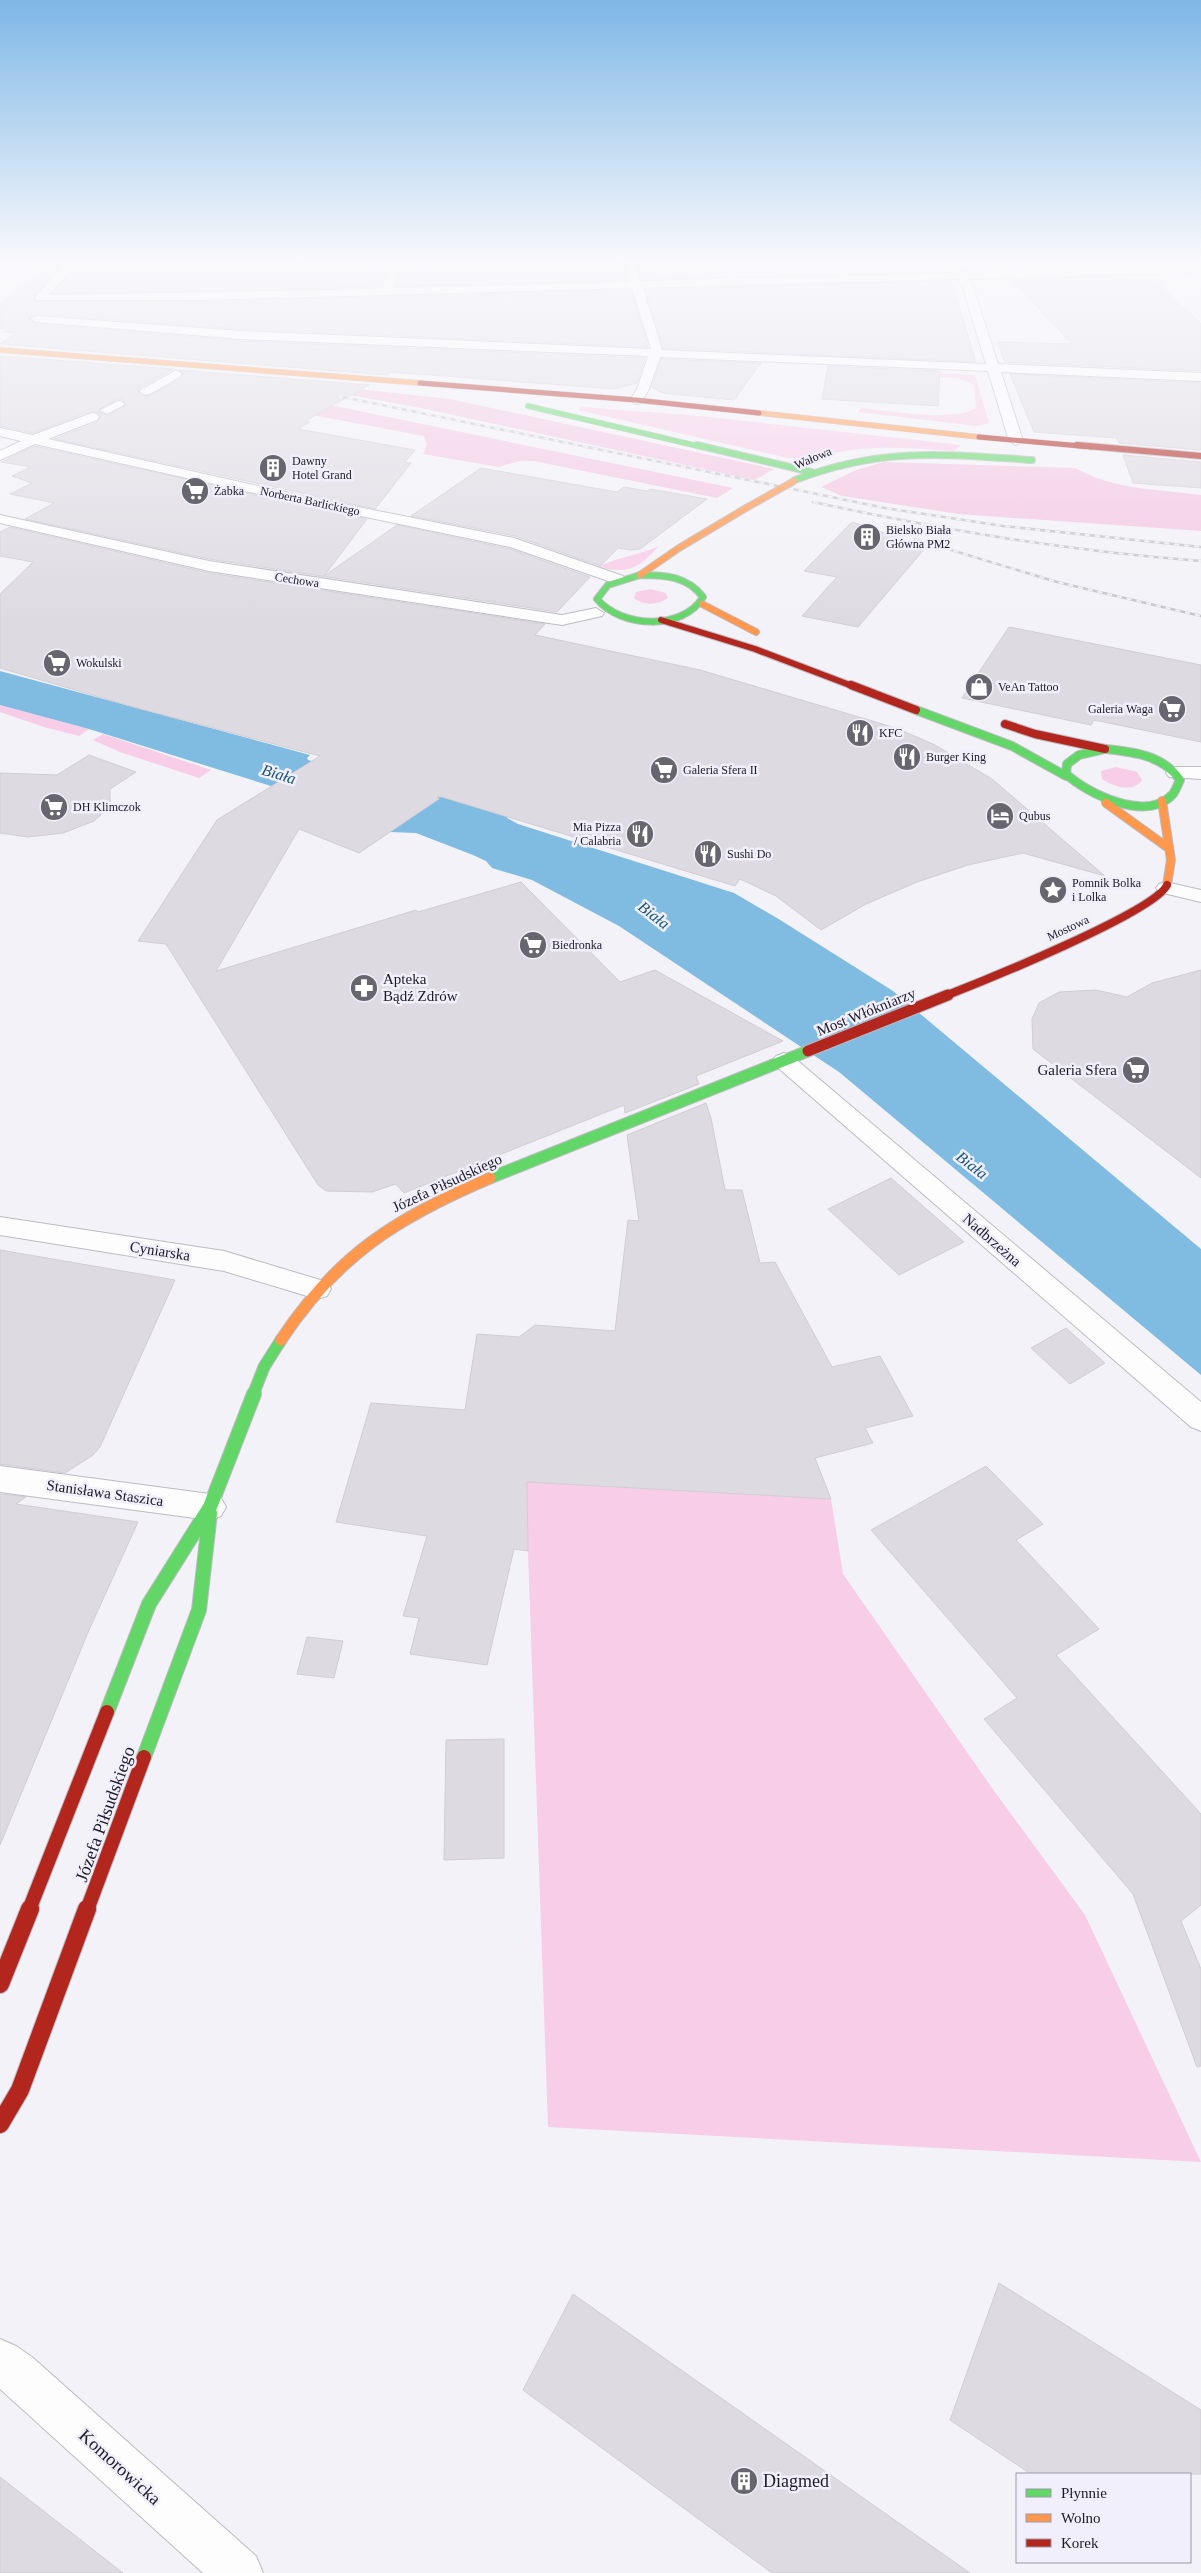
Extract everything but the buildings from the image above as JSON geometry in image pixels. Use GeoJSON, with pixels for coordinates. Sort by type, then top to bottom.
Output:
{"type":"FeatureCollection","features":[{"type":"Feature","properties":{"kind":"street"},"geometry":{"type":"LineString","coordinates":[[0,456],[119,404],[164,380]]}},
{"type":"Feature","properties":{"kind":"street"},"geometry":{"type":"LineString","coordinates":[[376,380],[508,402],[638,430],[811,472]]}},
{"type":"Feature","properties":{"kind":"street"},"geometry":{"type":"LineString","coordinates":[[377,380],[636,400],[1016,441],[1201,456]]}},
{"type":"Feature","properties":{"kind":"street"},"geometry":{"type":"LineString","coordinates":[[636,400],[646,380]]}},
{"type":"Feature","properties":{"kind":"street"},"geometry":{"type":"LineString","coordinates":[[996,380],[1016,441]]}},
{"type":"Feature","properties":{"kind":"street","name":"Norberta Barlickiego"},"geometry":{"type":"LineString","coordinates":[[0,432],[299,499],[514,543],[617,579]]}},
{"type":"Feature","properties":{"kind":"street","name":"Wałowa"},"geometry":{"type":"LineString","coordinates":[[640,575],[664,556],[691,543],[746,508],[794,481],[811,472],[849,459],[887,454],[1048,460]]}},
{"type":"Feature","properties":{"kind":"street"},"geometry":{"type":"LineString","coordinates":[[1143,463],[1201,456]]}},
{"type":"Feature","properties":{"kind":"street","name":"Cechowa"},"geometry":{"type":"LineString","coordinates":[[0,519],[209,566],[303,581],[556,619],[596,613]]}},
{"type":"Feature","properties":{"kind":"street"},"geometry":{"type":"LineString","coordinates":[[690,582],[686,561],[686,548],[691,543]]}},
{"type":"Feature","properties":{"kind":"street"},"geometry":{"type":"LineString","coordinates":[[661,620],[693,612],[702,604],[704,596],[700,589],[690,582],[675,577],[640,575],[617,579],[599,591],[597,598],[601,605],[610,612],[624,617],[661,620],[725,637],[918,711],[1017,745],[1045,759],[1066,776],[1073,786],[1103,801],[1167,847]]}},
{"type":"Feature","properties":{"kind":"street"},"geometry":{"type":"LineString","coordinates":[[702,604],[763,635]]}},
{"type":"Feature","properties":{"kind":"street"},"geometry":{"type":"LineString","coordinates":[[990,718],[1035,734],[1105,748],[1122,749],[1155,758],[1176,773],[1179,781],[1178,789],[1172,796],[1162,801],[1134,805],[1103,801]]}},
{"type":"Feature","properties":{"kind":"street"},"geometry":{"type":"LineString","coordinates":[[1066,776],[1069,760],[1084,752],[1105,748]]}},
{"type":"Feature","properties":{"kind":"street"},"geometry":{"type":"LineString","coordinates":[[1176,773],[1201,773]]}},
{"type":"Feature","properties":{"kind":"street"},"geometry":{"type":"LineString","coordinates":[[1162,801],[1167,847],[1171,860],[1170,876],[1166,888],[1201,896]]}},
{"type":"Feature","properties":{"kind":"street","name":"Mostowa"},"geometry":{"type":"LineString","coordinates":[[938,1000],[1106,926],[1144,905],[1166,888]]}},
{"type":"Feature","properties":{"kind":"street","name":"Most Włókniarzy"},"geometry":{"type":"LineString","coordinates":[[794,1056],[938,1000]]}},
{"type":"Feature","properties":{"kind":"street","name":"Józefa Piłsudskiego"},"geometry":{"type":"LineString","coordinates":[[0,1984],[149,1604],[210,1507],[264,1368],[293,1318],[317,1289],[354,1252],[409,1215],[485,1180],[794,1056]]}},
{"type":"Feature","properties":{"kind":"street","name":"Nadbrzeżna"},"geometry":{"type":"LineString","coordinates":[[794,1056],[1201,1419]]}},
{"type":"Feature","properties":{"kind":"street","name":"Cyniarska"},"geometry":{"type":"LineString","coordinates":[[0,1226],[224,1261],[317,1289]]}},
{"type":"Feature","properties":{"kind":"street","name":"Stanisława Staszica"},"geometry":{"type":"LineString","coordinates":[[0,1479],[210,1507]]}},
{"type":"Feature","properties":{"kind":"street","name":"Józefa Piłsudskiego"},"geometry":{"type":"LineString","coordinates":[[0,2124],[20,2090],[199,1610],[210,1507]]}},
{"type":"Feature","properties":{"kind":"street","name":"Komorowicka"},"geometry":{"type":"LineString","coordinates":[[0,2362],[16,2373],[239,2573]]}},
{"type":"Feature","properties":{"kind":"shaded area"},"geometry":{"type":"Polygon","coordinates":[[[963,380],[976,380],[989,423],[977,426],[858,412],[861,408],[937,415],[966,412],[976,408],[974,385],[963,380]]]}},
{"type":"Feature","properties":{"kind":"shaded area"},"geometry":{"type":"Polygon","coordinates":[[[340,387],[450,399],[774,469],[755,480],[421,408],[333,392],[340,387]]]}},
{"type":"Feature","properties":{"kind":"shaded area"},"geometry":{"type":"Polygon","coordinates":[[[325,404],[733,488],[717,498],[534,461],[520,461],[498,467],[423,454],[427,445],[424,436],[307,414],[325,404]]]}},
{"type":"Feature","properties":{"kind":"shaded area"},"geometry":{"type":"Polygon","coordinates":[[[582,407],[700,416],[961,445],[954,451],[872,448],[816,457],[788,458],[578,410],[582,407]]]}},
{"type":"Feature","properties":{"kind":"shaded area"},"geometry":{"type":"Polygon","coordinates":[[[884,462],[1075,468],[1105,481],[1121,485],[1201,495],[1201,531],[959,514],[842,496],[821,487],[856,470],[884,462]]]}},
{"type":"Feature","properties":{"kind":"shaded area"},"geometry":{"type":"Polygon","coordinates":[[[659,546],[646,559],[633,567],[618,570],[598,567],[644,552],[659,546]]]}},
{"type":"Feature","properties":{"kind":"shaded area"},"geometry":{"type":"Polygon","coordinates":[[[650,589],[666,593],[668,598],[651,604],[634,598],[636,592],[650,589]]]}},
{"type":"Feature","properties":{"kind":"shaded area"},"geometry":{"type":"Polygon","coordinates":[[[0,705],[89,729],[79,736],[44,727],[0,712],[0,705]]]}},
{"type":"Feature","properties":{"kind":"shaded area"},"geometry":{"type":"Polygon","coordinates":[[[103,734],[211,770],[199,778],[120,752],[93,740],[103,734]]]}},
{"type":"Feature","properties":{"kind":"shaded area"},"geometry":{"type":"Polygon","coordinates":[[[1116,767],[1137,772],[1142,780],[1129,788],[1117,786],[1102,779],[1101,771],[1116,767]]]}},
{"type":"Feature","properties":{"kind":"shaded area"},"geometry":{"type":"Polygon","coordinates":[[[527,1482],[831,1499],[843,1574],[992,1788],[1085,1915],[1201,2162],[548,2127],[527,1482]]]}},
{"type":"Feature","properties":{"kind":"water","name":"Biała"},"geometry":{"type":"Polygon","coordinates":[[[0,671],[310,755],[307,758],[308,760],[509,815],[507,818],[518,824],[734,893],[777,918],[893,991],[1201,1249],[1201,1375],[839,1072],[619,926],[532,880],[492,868],[486,861],[473,855],[416,833],[390,832],[271,786],[89,729],[0,705],[0,671]]]}},
{"type":"Feature","properties":{"kind":"railway"},"geometry":{"type":"LineString","coordinates":[[338,396],[885,508],[1003,526],[1201,547]]}},
{"type":"Feature","properties":{"kind":"railway"},"geometry":{"type":"LineString","coordinates":[[813,502],[910,522],[1006,538],[1103,552],[1201,561]]}},
{"type":"Feature","properties":{"kind":"railway"},"geometry":{"type":"LineString","coordinates":[[915,539],[1057,582],[1201,616]]}},
{"type":"Feature","properties":{"kind":"traffic: fast"},"geometry":{"type":"LineString","coordinates":[[528,406],[811,472]]}},
{"type":"Feature","properties":{"kind":"traffic: fast"},"geometry":{"type":"LineString","coordinates":[[795,480],[825,468],[883,456],[940,454],[1032,460]]}},
{"type":"Feature","properties":{"kind":"traffic: fast"},"geometry":{"type":"LineString","coordinates":[[640,575],[667,576],[683,580],[691,584],[703,597],[697,607],[688,614],[678,618],[652,621],[626,618],[604,607],[597,599],[599,593],[608,585],[621,579],[640,575]]}},
{"type":"Feature","properties":{"kind":"traffic: fast"},"geometry":{"type":"LineString","coordinates":[[916,710],[1012,746],[1030,754],[1066,776]]}},
{"type":"Feature","properties":{"kind":"traffic: fast"},"geometry":{"type":"LineString","coordinates":[[1105,749],[1137,753],[1167,765],[1180,780],[1173,794],[1160,802],[1144,805],[1127,804],[1091,793],[1066,774],[1067,764],[1079,755],[1105,749]]}},
{"type":"Feature","properties":{"kind":"traffic: fast"},"geometry":{"type":"LineString","coordinates":[[490,1178],[808,1051]]}},
{"type":"Feature","properties":{"kind":"traffic: fast"},"geometry":{"type":"LineString","coordinates":[[107,1712],[149,1604],[210,1507],[264,1367],[281,1340]]}},
{"type":"Feature","properties":{"kind":"traffic: fast"},"geometry":{"type":"LineString","coordinates":[[144,1757],[199,1610],[210,1513]]}},
{"type":"Feature","properties":{"kind":"traffic: slow"},"geometry":{"type":"LineString","coordinates":[[383,380],[420,383]]}},
{"type":"Feature","properties":{"kind":"traffic: slow"},"geometry":{"type":"LineString","coordinates":[[759,413],[979,437]]}},
{"type":"Feature","properties":{"kind":"traffic: slow"},"geometry":{"type":"LineString","coordinates":[[746,508],[794,481]]}},
{"type":"Feature","properties":{"kind":"traffic: slow"},"geometry":{"type":"LineString","coordinates":[[640,575],[679,548],[746,508]]}},
{"type":"Feature","properties":{"kind":"traffic: slow"},"geometry":{"type":"LineString","coordinates":[[702,604],[756,632]]}},
{"type":"Feature","properties":{"kind":"traffic: slow"},"geometry":{"type":"LineString","coordinates":[[1162,801],[1171,860],[1167,885]]}},
{"type":"Feature","properties":{"kind":"traffic: slow"},"geometry":{"type":"LineString","coordinates":[[1106,803],[1167,847]]}},
{"type":"Feature","properties":{"kind":"traffic: slow"},"geometry":{"type":"LineString","coordinates":[[281,1340],[300,1311],[345,1261],[371,1241],[427,1206],[490,1178]]}},
{"type":"Feature","properties":{"kind":"traffic: jam"},"geometry":{"type":"LineString","coordinates":[[420,383],[636,400],[759,413]]}},
{"type":"Feature","properties":{"kind":"traffic: jam"},"geometry":{"type":"LineString","coordinates":[[979,437],[1201,456]]}},
{"type":"Feature","properties":{"kind":"traffic: jam"},"geometry":{"type":"LineString","coordinates":[[661,620],[755,649],[916,710]]}},
{"type":"Feature","properties":{"kind":"traffic: jam"},"geometry":{"type":"LineString","coordinates":[[1005,724],[1035,734],[1105,749]]}},
{"type":"Feature","properties":{"kind":"traffic: jam"},"geometry":{"type":"LineString","coordinates":[[808,1051],[954,993],[1073,941],[1105,926],[1136,908],[1166,888],[1167,885]]}},
{"type":"Feature","properties":{"kind":"traffic: jam"},"geometry":{"type":"LineString","coordinates":[[0,1984],[107,1712]]}},
{"type":"Feature","properties":{"kind":"traffic: jam"},"geometry":{"type":"LineString","coordinates":[[0,2124],[20,2090],[144,1757]]}},
{"type":"Feature","properties":{"kind":"place","name":"Dawny Hotel Grand"},"geometry":{"type":"Point","coordinates":[273,468]}},
{"type":"Feature","properties":{"kind":"place","name":"Żabka"},"geometry":{"type":"Point","coordinates":[195,491]}},
{"type":"Feature","properties":{"kind":"place","name":"Bielsko Biała Główna PM2"},"geometry":{"type":"Point","coordinates":[867,537]}},
{"type":"Feature","properties":{"kind":"place","name":"Wokulski"},"geometry":{"type":"Point","coordinates":[57,663]}},
{"type":"Feature","properties":{"kind":"place","name":"VeAn Tattoo"},"geometry":{"type":"Point","coordinates":[979,687]}},
{"type":"Feature","properties":{"kind":"place","name":"Galeria Waga"},"geometry":{"type":"Point","coordinates":[1172,709]}},
{"type":"Feature","properties":{"kind":"place","name":"KFC"},"geometry":{"type":"Point","coordinates":[860,733]}},
{"type":"Feature","properties":{"kind":"place","name":"Burger King"},"geometry":{"type":"Point","coordinates":[907,757]}},
{"type":"Feature","properties":{"kind":"place","name":"Galeria Sfera II"},"geometry":{"type":"Point","coordinates":[664,770]}},
{"type":"Feature","properties":{"kind":"place","name":"DH Klimczok"},"geometry":{"type":"Point","coordinates":[54,807]}},
{"type":"Feature","properties":{"kind":"place","name":"Qubus"},"geometry":{"type":"Point","coordinates":[1000,816]}},
{"type":"Feature","properties":{"kind":"place","name":"Mia Pizza / Calabria"},"geometry":{"type":"Point","coordinates":[640,834]}},
{"type":"Feature","properties":{"kind":"place","name":"Sushi Do"},"geometry":{"type":"Point","coordinates":[708,854]}},
{"type":"Feature","properties":{"kind":"place","name":"Pomnik Bolka i Lolka"},"geometry":{"type":"Point","coordinates":[1053,890]}},
{"type":"Feature","properties":{"kind":"place","name":"Biedronka"},"geometry":{"type":"Point","coordinates":[533,945]}},
{"type":"Feature","properties":{"kind":"place","name":"Apteka Bądź Zdrów"},"geometry":{"type":"Point","coordinates":[364,988]}},
{"type":"Feature","properties":{"kind":"place","name":"Galeria Sfera"},"geometry":{"type":"Point","coordinates":[1136,1070]}},
{"type":"Feature","properties":{"kind":"place","name":"Diagmed"},"geometry":{"type":"Point","coordinates":[744,2481]}}]}
